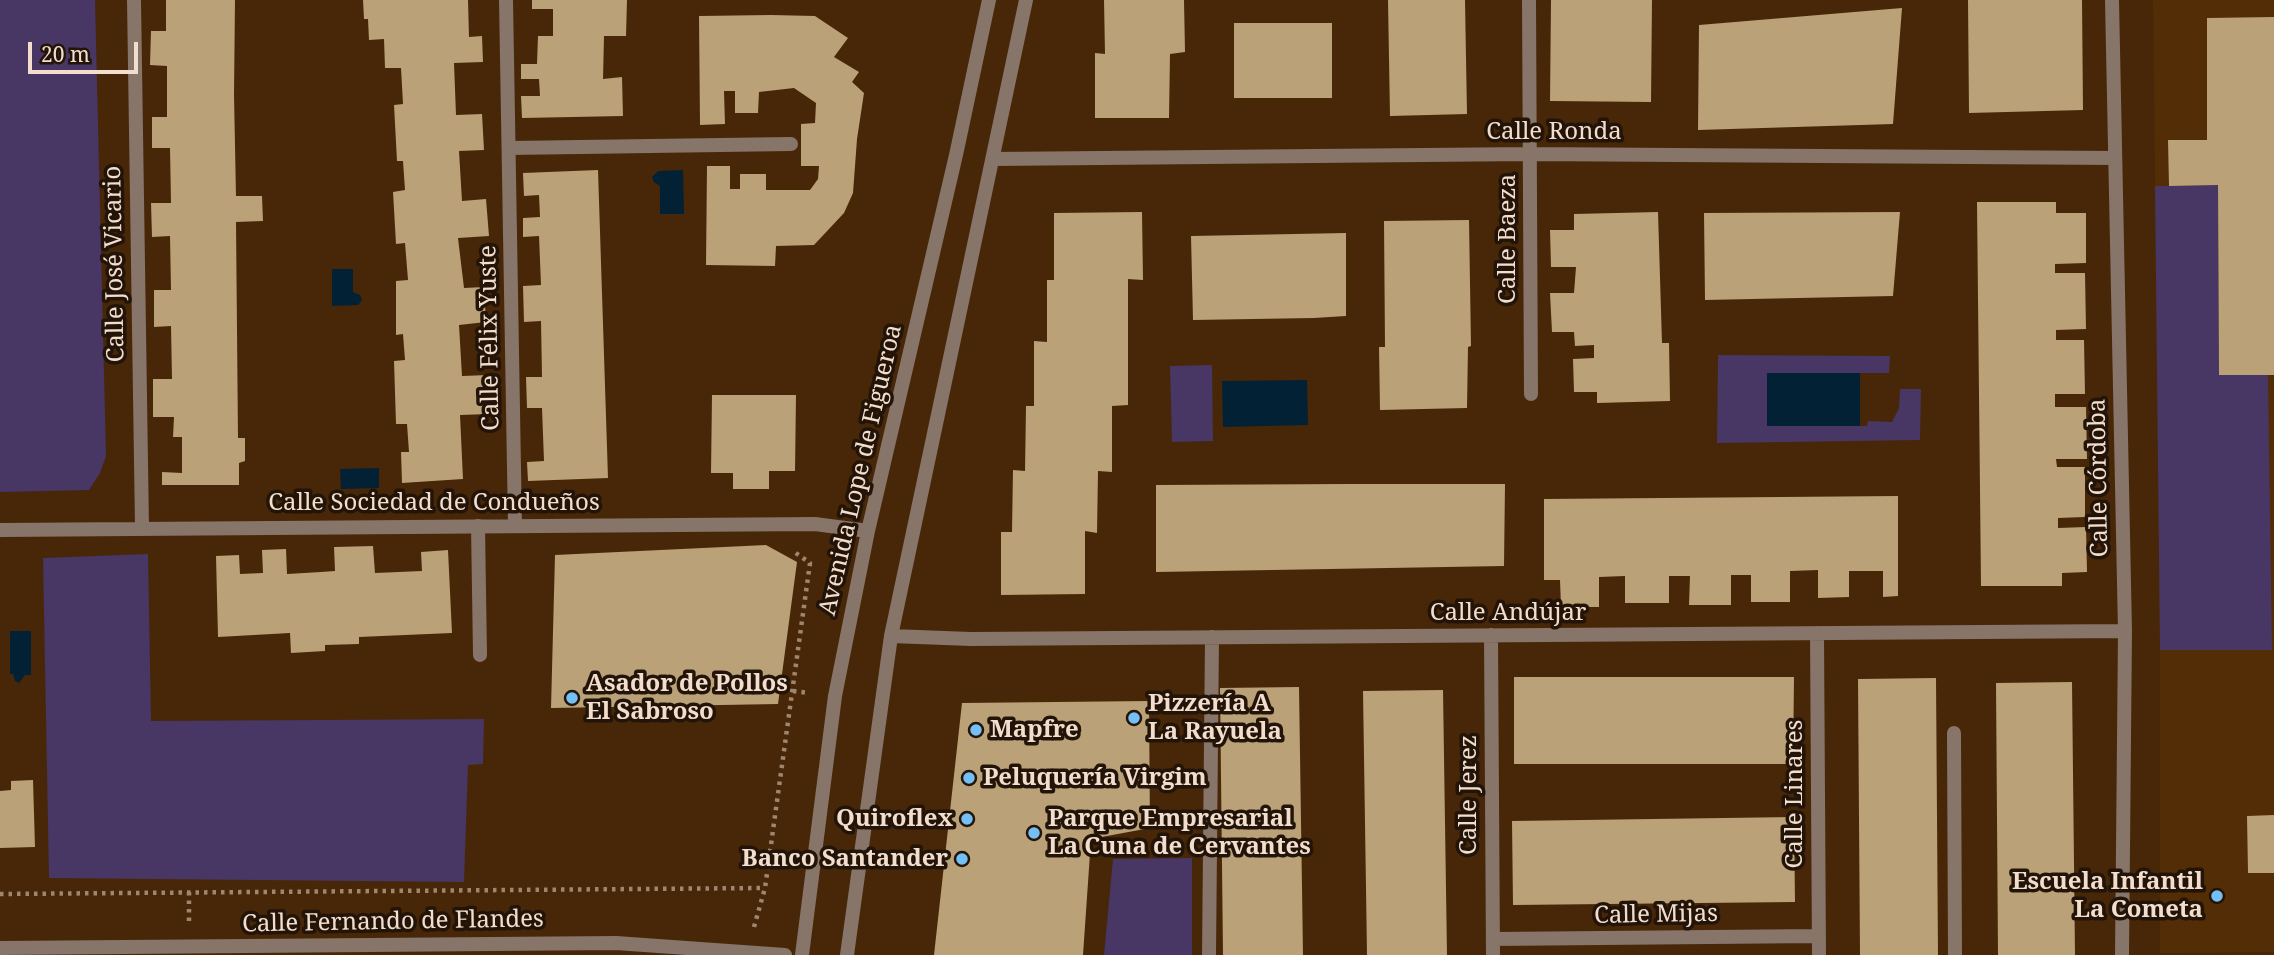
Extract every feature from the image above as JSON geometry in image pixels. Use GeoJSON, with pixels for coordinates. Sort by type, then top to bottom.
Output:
{"type":"FeatureCollection","features":[{"type":"Feature","properties":{"kind":"street","name":"Calle José Vicario"},"geometry":{"type":"LineString","coordinates":[[134,0],[142,527]]}},
{"type":"Feature","properties":{"kind":"street","name":"Calle Félix Yuste"},"geometry":{"type":"LineString","coordinates":[[506,0],[515,526]]}},
{"type":"Feature","properties":{"kind":"street","name":"Avenida Lope de Figueroa"},"geometry":{"type":"LineString","coordinates":[[802,955],[835,696],[868,531],[956,155],[989,0]]}},
{"type":"Feature","properties":{"kind":"street"},"geometry":{"type":"LineString","coordinates":[[847,955],[891,636],[1026,0]]}},
{"type":"Feature","properties":{"kind":"street","name":"Calle Baeza"},"geometry":{"type":"LineString","coordinates":[[1529,0],[1531,394]]}},
{"type":"Feature","properties":{"kind":"street","name":"Calle Córdoba"},"geometry":{"type":"LineString","coordinates":[[2112,0],[2125,631],[2122,955]]}},
{"type":"Feature","properties":{"kind":"street"},"geometry":{"type":"LineString","coordinates":[[510,148],[791,144]]}},
{"type":"Feature","properties":{"kind":"street","name":"Calle Ronda"},"geometry":{"type":"LineString","coordinates":[[993,159],[1530,153],[2115,158]]}},
{"type":"Feature","properties":{"kind":"street","name":"Calle Sociedad de Condueños"},"geometry":{"type":"LineString","coordinates":[[0,530],[815,524],[868,531]]}},
{"type":"Feature","properties":{"kind":"street"},"geometry":{"type":"LineString","coordinates":[[478,526],[481,655]]}},
{"type":"Feature","properties":{"kind":"street","name":"Calle Andújar"},"geometry":{"type":"LineString","coordinates":[[891,636],[971,639],[2125,631]]}},
{"type":"Feature","properties":{"kind":"street","name":"Calle Linares"},"geometry":{"type":"LineString","coordinates":[[1817,633],[1819,955]]}},
{"type":"Feature","properties":{"kind":"street","name":"Calle Jerez"},"geometry":{"type":"LineString","coordinates":[[1491,635],[1493,955]]}},
{"type":"Feature","properties":{"kind":"street"},"geometry":{"type":"LineString","coordinates":[[1209,955],[1212,637]]}},
{"type":"Feature","properties":{"kind":"street"},"geometry":{"type":"LineString","coordinates":[[1954,733],[1955,955]]}},
{"type":"Feature","properties":{"kind":"street","name":"Calle Mijas"},"geometry":{"type":"LineString","coordinates":[[1493,939],[1819,936]]}},
{"type":"Feature","properties":{"kind":"street","name":"Calle Fernando de Flandes"},"geometry":{"type":"LineString","coordinates":[[0,948],[616,943],[785,955]]}},
{"type":"Feature","properties":{"kind":"path"},"geometry":{"type":"LineString","coordinates":[[747,952],[765,888],[810,563],[791,550]]}},
{"type":"Feature","properties":{"kind":"path"},"geometry":{"type":"LineString","coordinates":[[0,894],[765,888]]}},
{"type":"Feature","properties":{"kind":"shaded area"},"geometry":{"type":"Polygon","coordinates":[[[0,0],[95,0],[106,456],[100,473],[89,490],[0,492],[0,0]]]}},
{"type":"Feature","properties":{"kind":"shaded area"},"geometry":{"type":"Polygon","coordinates":[[[2153,0],[2274,0],[2274,952],[2160,953],[2160,650],[2153,0]]]}},
{"type":"Feature","properties":{"kind":"shaded area"},"geometry":{"type":"Polygon","coordinates":[[[2218,185],[2219,375],[2268,375],[2272,650],[2160,650],[2155,186],[2218,185]]]}},
{"type":"Feature","properties":{"kind":"shaded area"},"geometry":{"type":"Polygon","coordinates":[[[1718,355],[1890,356],[1889,373],[1767,373],[1767,426],[1867,426],[1868,421],[1892,422],[1899,408],[1900,389],[1921,389],[1920,440],[1717,443],[1718,355]]]}},
{"type":"Feature","properties":{"kind":"shaded area"},"geometry":{"type":"Polygon","coordinates":[[[1212,365],[1213,441],[1172,442],[1170,366],[1212,365]]]}},
{"type":"Feature","properties":{"kind":"shaded area"},"geometry":{"type":"Polygon","coordinates":[[[148,554],[151,721],[484,719],[483,764],[468,765],[464,882],[49,878],[43,558],[148,554]]]}},
{"type":"Feature","properties":{"kind":"shaded area"},"geometry":{"type":"Polygon","coordinates":[[[1192,858],[1192,955],[1104,955],[1113,859],[1192,858]]]}},
{"type":"Feature","properties":{"kind":"water"},"geometry":{"type":"Polygon","coordinates":[[[683,170],[684,214],[660,214],[660,186],[652,177],[658,171],[683,170]]]}},
{"type":"Feature","properties":{"kind":"water"},"geometry":{"type":"Polygon","coordinates":[[[332,269],[353,269],[353,292],[360,295],[362,300],[358,305],[332,306],[332,269]]]}},
{"type":"Feature","properties":{"kind":"water"},"geometry":{"type":"Polygon","coordinates":[[[1767,373],[1860,373],[1860,426],[1767,426],[1767,373]]]}},
{"type":"Feature","properties":{"kind":"water"},"geometry":{"type":"Polygon","coordinates":[[[1307,380],[1308,425],[1223,427],[1222,381],[1307,380]]]}},
{"type":"Feature","properties":{"kind":"water"},"geometry":{"type":"Polygon","coordinates":[[[379,468],[379,488],[341,489],[340,469],[379,468]]]}},
{"type":"Feature","properties":{"kind":"water"},"geometry":{"type":"Polygon","coordinates":[[[10,631],[31,631],[31,675],[25,675],[19,683],[15,681],[13,674],[10,674],[10,631]]]}},
{"type":"Feature","properties":{"kind":"building"},"geometry":{"type":"Polygon","coordinates":[[[166,0],[235,0],[236,196],[262,196],[263,221],[236,222],[238,438],[245,438],[245,461],[239,463],[239,485],[162,485],[162,472],[182,473],[182,437],[173,437],[174,417],[153,417],[153,379],[172,379],[171,326],[154,327],[154,290],[171,290],[170,236],[152,237],[151,203],[171,203],[170,148],[152,148],[152,117],[167,117],[167,66],[150,65],[151,31],[166,31],[166,0]]]}},
{"type":"Feature","properties":{"kind":"building"},"geometry":{"type":"Polygon","coordinates":[[[363,0],[468,0],[469,37],[482,36],[483,62],[454,63],[456,115],[482,114],[484,150],[459,151],[462,201],[486,199],[489,236],[458,238],[464,288],[484,287],[486,322],[459,325],[462,376],[488,375],[489,414],[460,415],[463,479],[402,483],[401,452],[409,452],[407,424],[396,424],[394,361],[405,360],[403,334],[396,335],[396,281],[408,280],[405,243],[396,244],[393,192],[405,190],[403,161],[397,161],[394,105],[403,104],[401,68],[385,68],[384,39],[369,40],[368,19],[364,19],[363,0]]]}},
{"type":"Feature","properties":{"kind":"building"},"geometry":{"type":"Polygon","coordinates":[[[532,0],[627,0],[626,36],[604,36],[603,79],[622,77],[623,116],[522,118],[521,96],[540,96],[539,79],[521,79],[521,64],[537,64],[538,36],[553,36],[553,9],[532,9],[532,0]]]}},
{"type":"Feature","properties":{"kind":"building"},"geometry":{"type":"Polygon","coordinates":[[[1104,0],[1184,0],[1185,52],[1170,54],[1169,118],[1095,118],[1095,53],[1105,54],[1104,0]]]}},
{"type":"Feature","properties":{"kind":"building"},"geometry":{"type":"Polygon","coordinates":[[[1388,0],[1465,0],[1467,114],[1390,116],[1388,0]]]}},
{"type":"Feature","properties":{"kind":"building"},"geometry":{"type":"Polygon","coordinates":[[[1551,0],[1652,0],[1651,102],[1550,101],[1551,0]]]}},
{"type":"Feature","properties":{"kind":"building"},"geometry":{"type":"Polygon","coordinates":[[[1968,0],[2082,0],[2083,110],[1969,113],[1968,0]]]}},
{"type":"Feature","properties":{"kind":"building"},"geometry":{"type":"Polygon","coordinates":[[[1902,8],[1893,124],[1698,130],[1699,25],[1902,8]]]}},
{"type":"Feature","properties":{"kind":"building"},"geometry":{"type":"Polygon","coordinates":[[[699,16],[815,16],[848,38],[834,57],[859,72],[852,82],[864,93],[853,193],[844,213],[814,245],[776,246],[775,266],[706,265],[707,166],[730,166],[730,189],[740,189],[740,174],[766,174],[766,190],[810,190],[818,179],[819,166],[801,166],[801,124],[815,123],[816,103],[794,88],[759,92],[758,113],[735,113],[735,91],[724,91],[725,124],[700,125],[699,16]]]}},
{"type":"Feature","properties":{"kind":"building"},"geometry":{"type":"Polygon","coordinates":[[[2274,17],[2274,375],[2219,375],[2218,185],[2169,186],[2168,140],[2207,140],[2207,18],[2274,17]]]}},
{"type":"Feature","properties":{"kind":"building"},"geometry":{"type":"Polygon","coordinates":[[[1234,23],[1332,23],[1332,98],[1234,98],[1234,23]]]}},
{"type":"Feature","properties":{"kind":"building"},"geometry":{"type":"Polygon","coordinates":[[[598,170],[608,478],[528,481],[527,462],[544,461],[542,408],[527,408],[526,377],[542,377],[541,321],[524,322],[523,286],[541,285],[539,236],[523,237],[523,218],[540,217],[539,195],[524,196],[523,173],[598,170]]]}},
{"type":"Feature","properties":{"kind":"building"},"geometry":{"type":"Polygon","coordinates":[[[1977,202],[2056,202],[2056,213],[2086,213],[2086,263],[2055,264],[2055,273],[2085,273],[2086,329],[2056,330],[2056,340],[2084,340],[2085,394],[2055,394],[2055,407],[2086,407],[2087,459],[2056,459],[2057,467],[2085,467],[2085,517],[2058,518],[2058,528],[2086,527],[2087,572],[2062,573],[2062,586],[1981,586],[1977,202]]]}},
{"type":"Feature","properties":{"kind":"building"},"geometry":{"type":"Polygon","coordinates":[[[1142,212],[1143,280],[1128,279],[1128,405],[1112,406],[1112,472],[1098,471],[1097,533],[1085,531],[1085,594],[1001,595],[1001,532],[1012,532],[1013,470],[1025,471],[1026,406],[1034,406],[1034,341],[1047,342],[1047,280],[1054,280],[1054,213],[1142,212]]]}},
{"type":"Feature","properties":{"kind":"building"},"geometry":{"type":"Polygon","coordinates":[[[1658,212],[1662,343],[1669,343],[1670,401],[1597,403],[1597,392],[1574,392],[1573,359],[1594,358],[1594,345],[1575,346],[1574,332],[1552,332],[1550,293],[1574,293],[1576,267],[1551,267],[1550,230],[1574,230],[1574,214],[1658,212]]]}},
{"type":"Feature","properties":{"kind":"building"},"geometry":{"type":"Polygon","coordinates":[[[1900,212],[1893,296],[1705,300],[1704,213],[1900,212]]]}},
{"type":"Feature","properties":{"kind":"building"},"geometry":{"type":"Polygon","coordinates":[[[1469,220],[1471,346],[1468,347],[1467,408],[1380,410],[1379,347],[1385,347],[1384,221],[1469,220]]]}},
{"type":"Feature","properties":{"kind":"building"},"geometry":{"type":"Polygon","coordinates":[[[1346,233],[1346,316],[1193,320],[1191,236],[1346,233]]]}},
{"type":"Feature","properties":{"kind":"building"},"geometry":{"type":"Polygon","coordinates":[[[712,395],[796,395],[795,471],[769,471],[769,489],[733,489],[733,473],[711,473],[712,395]]]}},
{"type":"Feature","properties":{"kind":"building"},"geometry":{"type":"Polygon","coordinates":[[[1505,484],[1504,566],[1156,572],[1156,485],[1505,484]]]}},
{"type":"Feature","properties":{"kind":"building"},"geometry":{"type":"Polygon","coordinates":[[[1898,496],[1898,596],[1883,597],[1883,571],[1849,571],[1849,597],[1818,598],[1818,570],[1790,571],[1790,602],[1751,602],[1751,575],[1731,575],[1731,605],[1689,605],[1690,576],[1669,576],[1669,603],[1625,603],[1625,576],[1599,577],[1599,607],[1561,607],[1560,580],[1544,580],[1544,499],[1898,496]]]}},
{"type":"Feature","properties":{"kind":"building"},"geometry":{"type":"Polygon","coordinates":[[[766,545],[797,562],[778,704],[551,708],[555,555],[766,545]]]}},
{"type":"Feature","properties":{"kind":"building"},"geometry":{"type":"Polygon","coordinates":[[[373,546],[375,573],[422,571],[421,552],[448,550],[452,633],[359,637],[359,644],[325,645],[325,651],[291,653],[290,633],[218,637],[216,556],[239,555],[240,574],[263,573],[262,550],[286,549],[287,574],[321,572],[335,571],[334,547],[373,546]]]}},
{"type":"Feature","properties":{"kind":"building"},"geometry":{"type":"Polygon","coordinates":[[[1514,677],[1794,677],[1793,764],[1514,764],[1514,677]]]}},
{"type":"Feature","properties":{"kind":"building"},"geometry":{"type":"Polygon","coordinates":[[[1936,678],[1938,955],[1860,955],[1858,679],[1936,678]]]}},
{"type":"Feature","properties":{"kind":"building"},"geometry":{"type":"Polygon","coordinates":[[[2072,682],[2075,955],[1998,955],[1996,683],[2072,682]]]}},
{"type":"Feature","properties":{"kind":"building"},"geometry":{"type":"Polygon","coordinates":[[[1299,687],[1303,955],[1223,955],[1220,688],[1299,687]]]}},
{"type":"Feature","properties":{"kind":"building"},"geometry":{"type":"Polygon","coordinates":[[[1443,690],[1447,955],[1367,955],[1363,691],[1443,690]]]}},
{"type":"Feature","properties":{"kind":"building","name":"Parque Empresarial La Cuna de Cervantes"},"geometry":{"type":"Polygon","coordinates":[[[1149,701],[1150,828],[1091,839],[1083,955],[934,955],[962,703],[1149,701]]]}},
{"type":"Feature","properties":{"kind":"building"},"geometry":{"type":"Polygon","coordinates":[[[33,780],[35,847],[0,848],[0,791],[11,790],[11,781],[33,780]]]}},
{"type":"Feature","properties":{"kind":"building"},"geometry":{"type":"Polygon","coordinates":[[[2274,815],[2274,873],[2248,873],[2247,816],[2274,815]]]}},
{"type":"Feature","properties":{"kind":"building"},"geometry":{"type":"Polygon","coordinates":[[[1794,817],[1795,902],[1513,905],[1512,821],[1794,817]]]}},
{"type":"Feature","properties":{"kind":"place","name":"Asador de Pollos El Sabroso"},"geometry":{"type":"Point","coordinates":[572,698]}},
{"type":"Feature","properties":{"kind":"place","name":"Pizzería A La Rayuela"},"geometry":{"type":"Point","coordinates":[1134,718]}},
{"type":"Feature","properties":{"kind":"place","name":"Mapfre"},"geometry":{"type":"Point","coordinates":[976,730]}},
{"type":"Feature","properties":{"kind":"place","name":"Peluquería Virgim"},"geometry":{"type":"Point","coordinates":[969,778]}},
{"type":"Feature","properties":{"kind":"place","name":"Quiroflex"},"geometry":{"type":"Point","coordinates":[967,819]}},
{"type":"Feature","properties":{"kind":"place","name":"Parque Empresarial La Cuna de Cervantes"},"geometry":{"type":"Point","coordinates":[1034,833]}},
{"type":"Feature","properties":{"kind":"place","name":"Banco Santander"},"geometry":{"type":"Point","coordinates":[962,859]}},
{"type":"Feature","properties":{"kind":"place","name":"Escuela Infantil La Cometa"},"geometry":{"type":"Point","coordinates":[2217,896]}}]}
